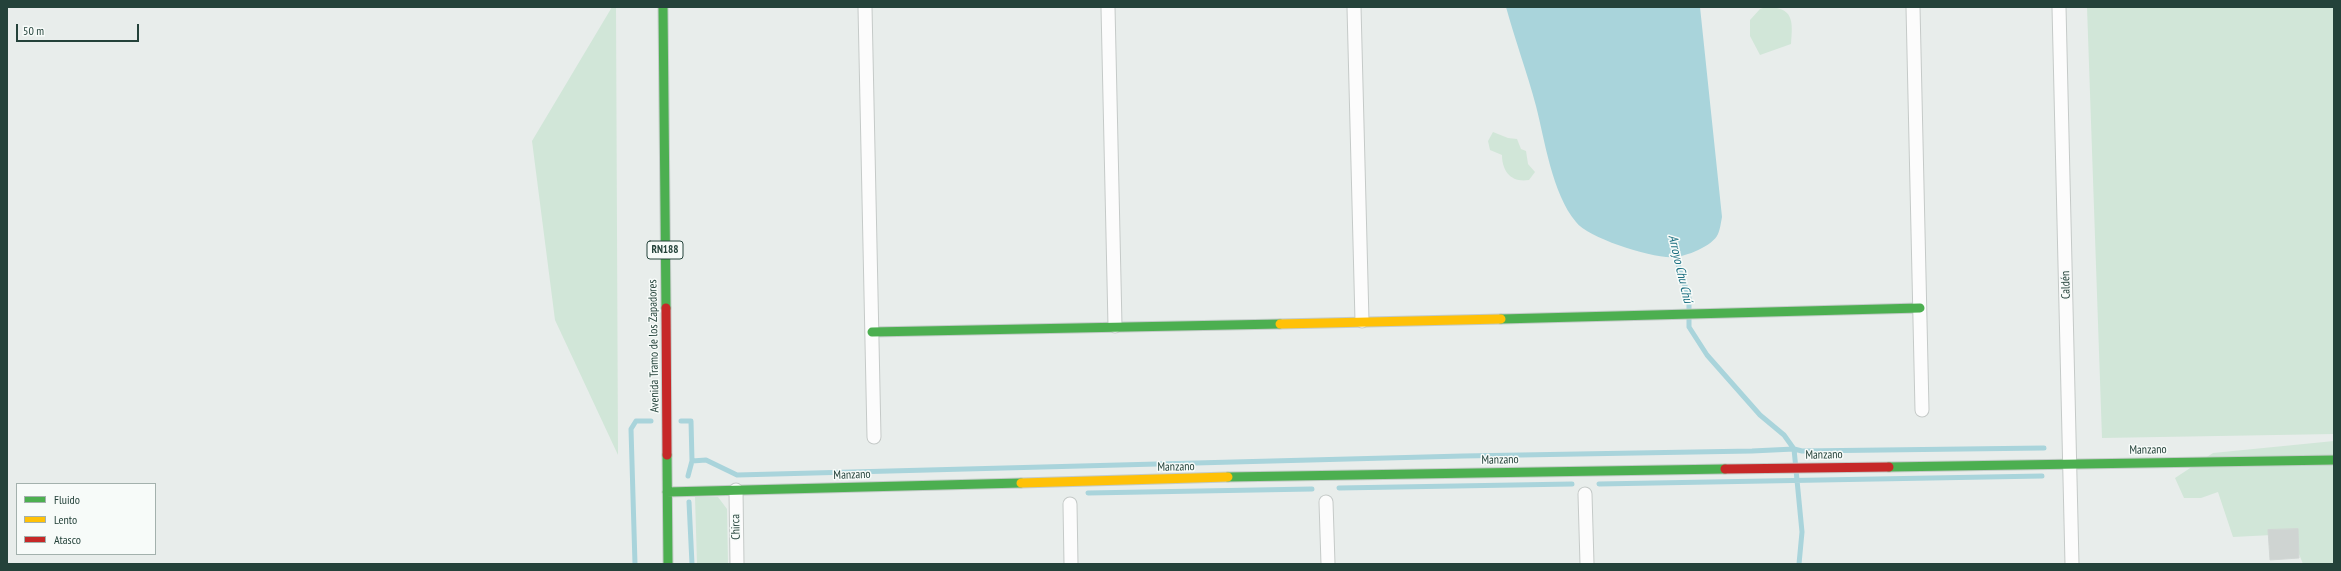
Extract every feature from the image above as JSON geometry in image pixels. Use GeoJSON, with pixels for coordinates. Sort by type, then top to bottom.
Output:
{"type":"FeatureCollection","features":[{"type":"Feature","properties":{"kind":"main road","name":"Avenida Tramo de los Zapadores"},"geometry":{"type":"LineString","coordinates":[[663,7],[668,564]]}},
{"type":"Feature","properties":{"kind":"main road"},"geometry":{"type":"LineString","coordinates":[[872,332],[1706,315],[1920,308]]}},
{"type":"Feature","properties":{"kind":"main road","name":"Manzano"},"geometry":{"type":"LineString","coordinates":[[667,492],[1326,475],[2334,460]]}},
{"type":"Feature","properties":{"kind":"street"},"geometry":{"type":"LineString","coordinates":[[865,7],[874,437]]}},
{"type":"Feature","properties":{"kind":"street"},"geometry":{"type":"LineString","coordinates":[[1108,7],[1115,326]]}},
{"type":"Feature","properties":{"kind":"street"},"geometry":{"type":"LineString","coordinates":[[1354,7],[1362,321]]}},
{"type":"Feature","properties":{"kind":"street"},"geometry":{"type":"LineString","coordinates":[[1913,7],[1922,410]]}},
{"type":"Feature","properties":{"kind":"street","name":"Caldén"},"geometry":{"type":"LineString","coordinates":[[2059,7],[2072,564]]}},
{"type":"Feature","properties":{"kind":"street","name":"Chirca"},"geometry":{"type":"LineString","coordinates":[[736,490],[737,564]]}},
{"type":"Feature","properties":{"kind":"street"},"geometry":{"type":"LineString","coordinates":[[1586,494],[1587,564]]}},
{"type":"Feature","properties":{"kind":"street"},"geometry":{"type":"LineString","coordinates":[[1326,502],[1328,564]]}},
{"type":"Feature","properties":{"kind":"street"},"geometry":{"type":"LineString","coordinates":[[1070,504],[1072,564]]}},
{"type":"Feature","properties":{"kind":"green space"},"geometry":{"type":"Polygon","coordinates":[[[612,7],[616,7],[618,455],[555,320],[532,141],[612,7]]]}},
{"type":"Feature","properties":{"kind":"green space"},"geometry":{"type":"Polygon","coordinates":[[[1766,7],[1782,10],[1790,17],[1792,29],[1791,44],[1760,55],[1750,36],[1750,20],[1760,9],[1766,7]]]}},
{"type":"Feature","properties":{"kind":"green space"},"geometry":{"type":"Polygon","coordinates":[[[2087,7],[2334,7],[2334,434],[2102,438],[2087,7]]]}},
{"type":"Feature","properties":{"kind":"green space"},"geometry":{"type":"Polygon","coordinates":[[[1493,132],[1508,138],[1517,139],[1521,149],[1526,151],[1528,164],[1535,172],[1529,180],[1518,180],[1509,175],[1502,161],[1502,155],[1490,150],[1488,141],[1493,132]]]}},
{"type":"Feature","properties":{"kind":"green space"},"geometry":{"type":"Polygon","coordinates":[[[2334,441],[2334,564],[2303,564],[2291,534],[2233,537],[2218,492],[2201,498],[2184,498],[2175,478],[2213,453],[2334,441]]]}},
{"type":"Feature","properties":{"kind":"green space"},"geometry":{"type":"Polygon","coordinates":[[[695,497],[718,497],[727,509],[728,564],[697,564],[695,497]]]}},
{"type":"Feature","properties":{"kind":"water"},"geometry":{"type":"Polygon","coordinates":[[[1506,7],[1700,7],[1722,217],[1718,234],[1711,243],[1705,247],[1679,257],[1664,257],[1637,251],[1607,241],[1583,228],[1576,222],[1561,197],[1555,182],[1536,106],[1506,7]]]}},
{"type":"Feature","properties":{"kind":"building"},"geometry":{"type":"Polygon","coordinates":[[[2298,529],[2299,558],[2270,560],[2268,530],[2298,529]]]}},
{"type":"Feature","properties":{"kind":"waterway","name":"Arroyo Chu Chú"},"geometry":{"type":"LineString","coordinates":[[1674,252],[1689,298],[1689,327],[1707,355],[1760,415],[1784,435],[1794,449],[1802,532],[1799,564]]}},
{"type":"Feature","properties":{"kind":"waterway"},"geometry":{"type":"LineString","coordinates":[[635,564],[631,429],[636,421],[651,421]]}},
{"type":"Feature","properties":{"kind":"waterway"},"geometry":{"type":"LineString","coordinates":[[681,421],[691,421],[692,461],[706,460],[737,475],[1794,449],[1802,451],[2044,448]]}},
{"type":"Feature","properties":{"kind":"waterway"},"geometry":{"type":"LineString","coordinates":[[688,476],[692,461]]}},
{"type":"Feature","properties":{"kind":"waterway"},"geometry":{"type":"LineString","coordinates":[[1599,484],[2042,476]]}},
{"type":"Feature","properties":{"kind":"waterway"},"geometry":{"type":"LineString","coordinates":[[1339,488],[1572,484]]}},
{"type":"Feature","properties":{"kind":"waterway"},"geometry":{"type":"LineString","coordinates":[[1088,493],[1312,489]]}},
{"type":"Feature","properties":{"kind":"waterway"},"geometry":{"type":"LineString","coordinates":[[689,502],[692,564]]}},
{"type":"Feature","properties":{"kind":"traffic: fast"},"geometry":{"type":"LineString","coordinates":[[663,7],[666,308]]}},
{"type":"Feature","properties":{"kind":"traffic: fast"},"geometry":{"type":"LineString","coordinates":[[1501,319],[1920,308]]}},
{"type":"Feature","properties":{"kind":"traffic: fast"},"geometry":{"type":"LineString","coordinates":[[872,332],[1280,324]]}},
{"type":"Feature","properties":{"kind":"traffic: fast"},"geometry":{"type":"LineString","coordinates":[[667,455],[668,564]]}},
{"type":"Feature","properties":{"kind":"traffic: fast"},"geometry":{"type":"LineString","coordinates":[[1889,467],[2334,460]]}},
{"type":"Feature","properties":{"kind":"traffic: fast"},"geometry":{"type":"LineString","coordinates":[[1228,477],[1725,469]]}},
{"type":"Feature","properties":{"kind":"traffic: fast"},"geometry":{"type":"LineString","coordinates":[[667,492],[1021,483]]}},
{"type":"Feature","properties":{"kind":"traffic: slow"},"geometry":{"type":"LineString","coordinates":[[1280,324],[1501,319]]}},
{"type":"Feature","properties":{"kind":"traffic: slow"},"geometry":{"type":"LineString","coordinates":[[1021,483],[1228,477]]}},
{"type":"Feature","properties":{"kind":"traffic: jam"},"geometry":{"type":"LineString","coordinates":[[666,308],[667,455]]}},
{"type":"Feature","properties":{"kind":"traffic: jam"},"geometry":{"type":"LineString","coordinates":[[1725,469],[1889,467]]}}]}
